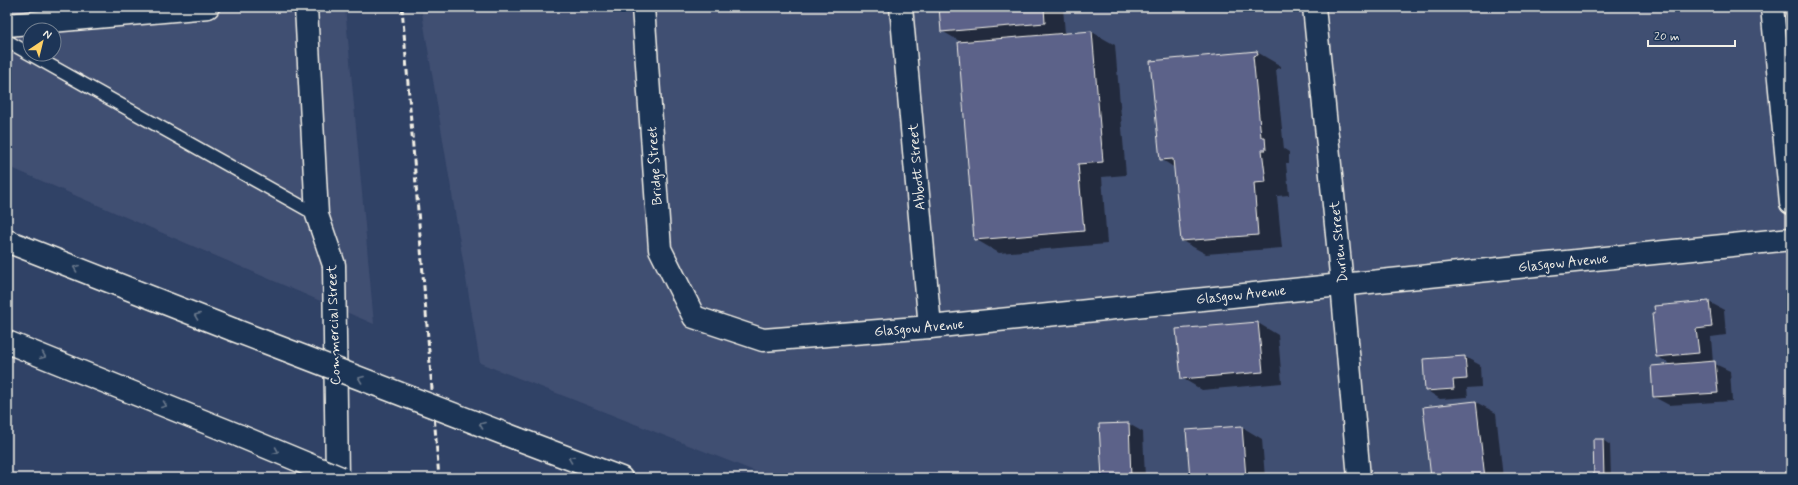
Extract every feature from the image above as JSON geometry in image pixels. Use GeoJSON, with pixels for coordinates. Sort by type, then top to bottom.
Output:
{"type":"FeatureCollection","features":[{"type":"Feature","properties":{"kind":"main road"},"geometry":{"type":"LineString","coordinates":[[7,25],[208,7]]}},
{"type":"Feature","properties":{"kind":"main road","name":"Commercial Street"},"geometry":{"type":"LineString","coordinates":[[306,7],[317,215],[334,265],[337,478]]}},
{"type":"Feature","properties":{"kind":"main road","name":"Bridge Street"},"geometry":{"type":"LineString","coordinates":[[643,7],[660,249],[694,317]]}},
{"type":"Feature","properties":{"kind":"main road","name":"Abbott Street"},"geometry":{"type":"LineString","coordinates":[[902,7],[930,327]]}},
{"type":"Feature","properties":{"kind":"main road","name":"Durieu Street"},"geometry":{"type":"LineString","coordinates":[[1314,7],[1342,284],[1359,478]]}},
{"type":"Feature","properties":{"kind":"main road"},"geometry":{"type":"LineString","coordinates":[[1772,7],[1791,203]]}},
{"type":"Feature","properties":{"kind":"main road","name":"Glasgow Avenue"},"geometry":{"type":"LineString","coordinates":[[694,317],[763,340],[930,327],[1791,239]]}},
{"type":"Feature","properties":{"kind":"main road"},"geometry":{"type":"LineString","coordinates":[[7,241],[620,478]]}},
{"type":"Feature","properties":{"kind":"main road"},"geometry":{"type":"LineString","coordinates":[[7,342],[341,478]]}},
{"type":"Feature","properties":{"kind":"lane"},"geometry":{"type":"LineString","coordinates":[[7,41],[22,49]]}},
{"type":"Feature","properties":{"kind":"lane"},"geometry":{"type":"LineString","coordinates":[[44,62],[317,215]]}},
{"type":"Feature","properties":{"kind":"shaded area"},"geometry":{"type":"Polygon","coordinates":[[[7,7],[345,7],[374,324],[7,166],[7,7]]]}},
{"type":"Feature","properties":{"kind":"shaded area"},"geometry":{"type":"Polygon","coordinates":[[[421,7],[1791,7],[1791,478],[772,478],[480,363],[421,7]]]}},
{"type":"Feature","properties":{"kind":"building"},"geometry":{"type":"Polygon","coordinates":[[[939,7],[1044,7],[1045,23],[941,32],[939,7]]]}},
{"type":"Feature","properties":{"kind":"building"},"geometry":{"type":"Polygon","coordinates":[[[1092,31],[1103,162],[1078,164],[1084,231],[974,240],[958,42],[1092,31]]]}},
{"type":"Feature","properties":{"kind":"building"},"geometry":{"type":"Polygon","coordinates":[[[1257,51],[1258,55],[1253,56],[1261,137],[1265,137],[1266,150],[1262,150],[1266,182],[1254,183],[1258,235],[1181,241],[1173,159],[1160,160],[1150,61],[1257,51]]]}},
{"type":"Feature","properties":{"kind":"building"},"geometry":{"type":"Polygon","coordinates":[[[1709,301],[1712,327],[1696,329],[1699,353],[1656,357],[1652,313],[1655,313],[1654,306],[1709,301]]]}},
{"type":"Feature","properties":{"kind":"building"},"geometry":{"type":"Polygon","coordinates":[[[1258,322],[1263,372],[1181,379],[1176,329],[1258,322]]]}},
{"type":"Feature","properties":{"kind":"building"},"geometry":{"type":"Polygon","coordinates":[[[1465,356],[1467,379],[1453,380],[1454,389],[1425,391],[1423,359],[1465,356]]]}},
{"type":"Feature","properties":{"kind":"building"},"geometry":{"type":"Polygon","coordinates":[[[1715,361],[1718,393],[1653,397],[1651,366],[1715,361]]]}},
{"type":"Feature","properties":{"kind":"building"},"geometry":{"type":"Polygon","coordinates":[[[1476,401],[1485,478],[1431,478],[1423,407],[1476,401]]]}},
{"type":"Feature","properties":{"kind":"building"},"geometry":{"type":"Polygon","coordinates":[[[1129,423],[1131,478],[1102,478],[1099,424],[1129,423]]]}},
{"type":"Feature","properties":{"kind":"building"},"geometry":{"type":"Polygon","coordinates":[[[1242,426],[1246,478],[1190,478],[1186,430],[1242,426]]]}},
{"type":"Feature","properties":{"kind":"building"},"geometry":{"type":"Polygon","coordinates":[[[1593,439],[1603,439],[1604,478],[1594,478],[1593,439]]]}},
{"type":"Feature","properties":{"kind":"railway"},"geometry":{"type":"LineString","coordinates":[[402,7],[439,478]]}}]}
